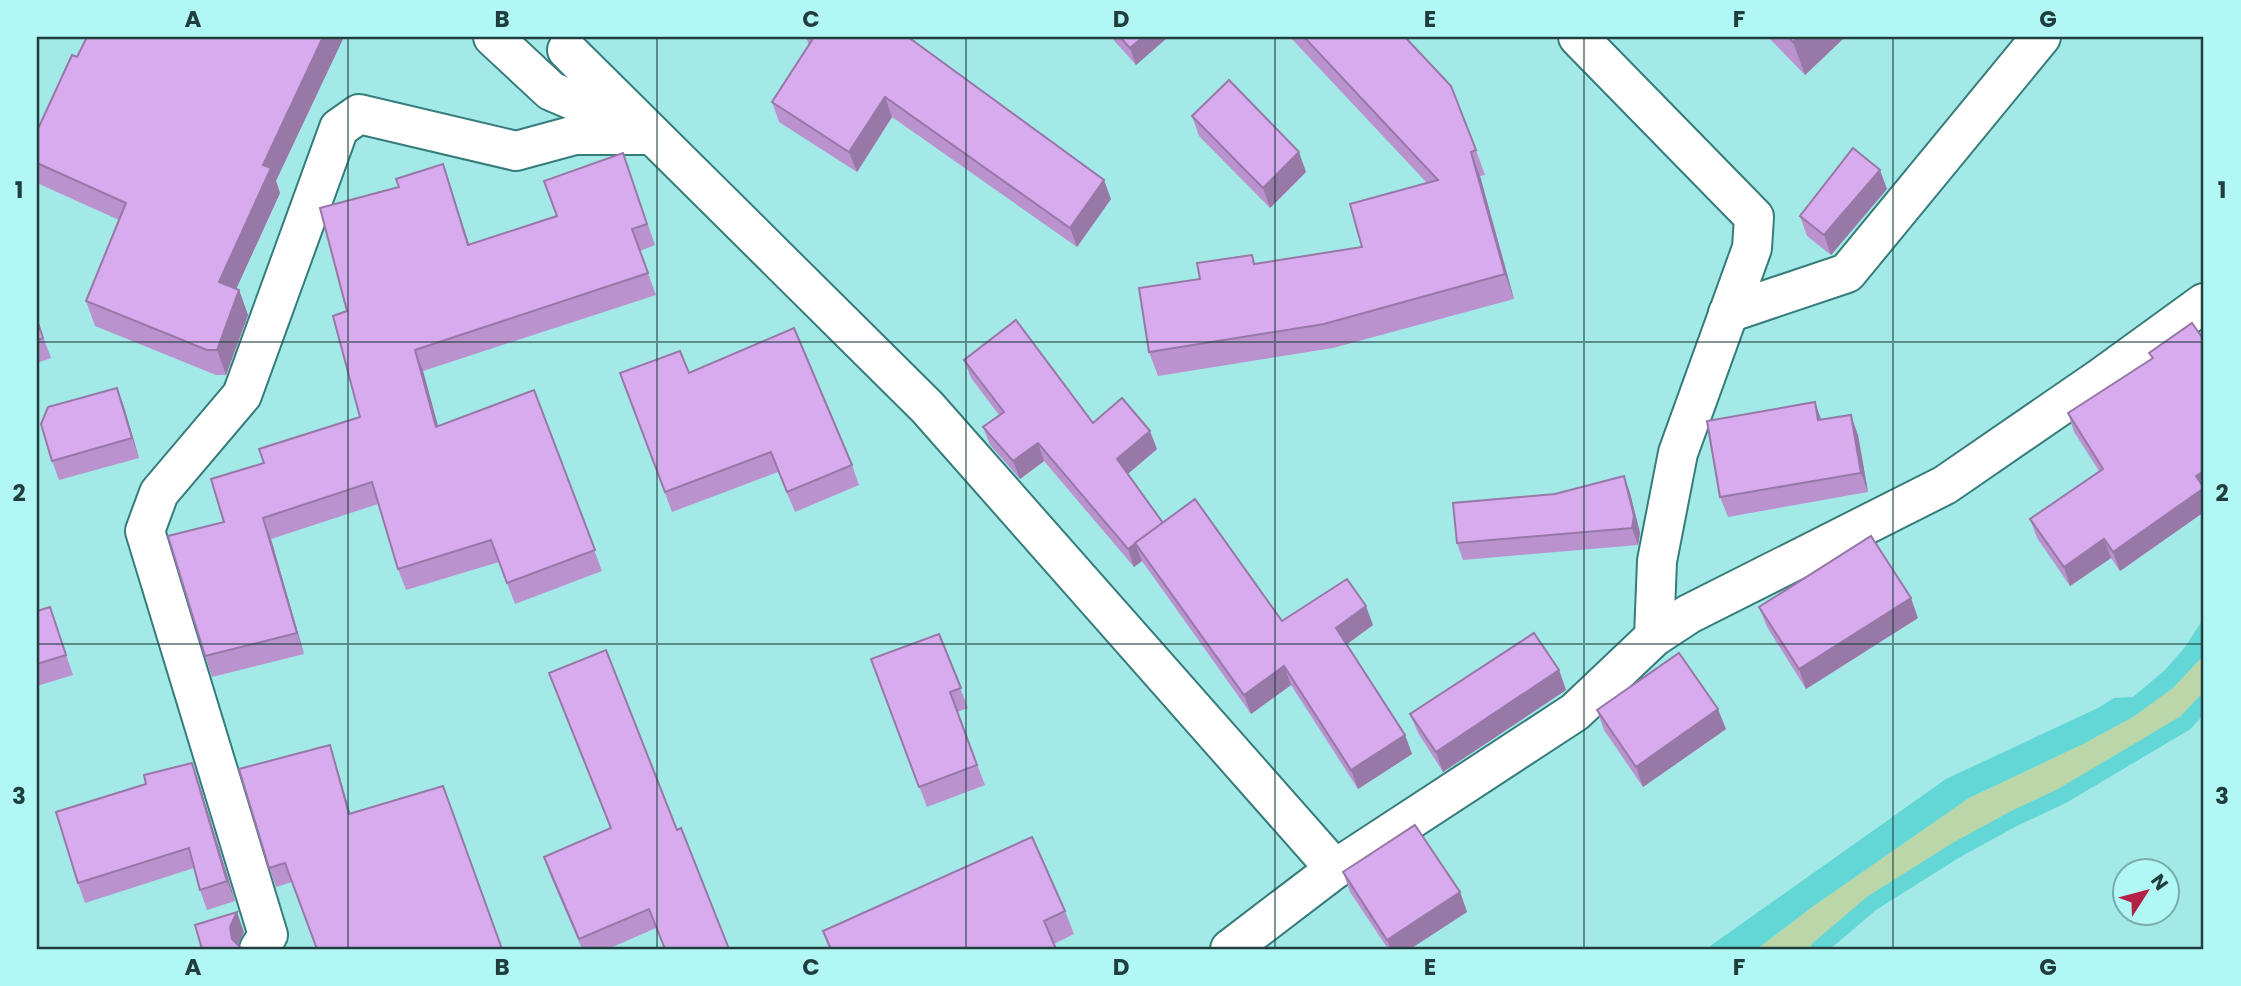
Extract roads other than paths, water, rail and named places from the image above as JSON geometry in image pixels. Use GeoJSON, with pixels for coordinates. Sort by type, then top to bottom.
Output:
{"type":"FeatureCollection","features":[{"type":"Feature","properties":{"kind":"street"},"geometry":{"type":"LineString","coordinates":[[493,37],[551,91],[652,135]]}},
{"type":"Feature","properties":{"kind":"street"},"geometry":{"type":"LineString","coordinates":[[1578,37],[1754,217],[1752,248],[1678,453],[1657,561],[1654,637]]}},
{"type":"Feature","properties":{"kind":"street"},"geometry":{"type":"LineString","coordinates":[[1728,313],[1847,273],[2041,37]]}},
{"type":"Feature","properties":{"kind":"street"},"geometry":{"type":"LineString","coordinates":[[567,50],[927,407],[1335,869]]}},
{"type":"Feature","properties":{"kind":"street"},"geometry":{"type":"LineString","coordinates":[[259,949],[268,934],[145,531],[159,493],[242,395],[339,128],[359,114],[516,151],[575,135],[652,135]]}},
{"type":"Feature","properties":{"kind":"street"},"geometry":{"type":"LineString","coordinates":[[1230,949],[1335,869],[1574,712],[1654,637],[1689,614],[1945,485],[2204,303]]}},
{"type":"Feature","properties":{"kind":"water"},"geometry":{"type":"Polygon","coordinates":[[[2204,618],[2204,655],[2173,688],[2133,717],[1969,798],[1812,907],[1757,949],[1706,949],[1946,779],[2114,698],[2133,697],[2165,670],[2185,647],[2204,618]]]}},
{"type":"Feature","properties":{"kind":"waterway"},"geometry":{"type":"LineString","coordinates":[[1818,949],[1872,903],[1958,849],[2062,796],[2185,723],[2204,703]]}}]}
